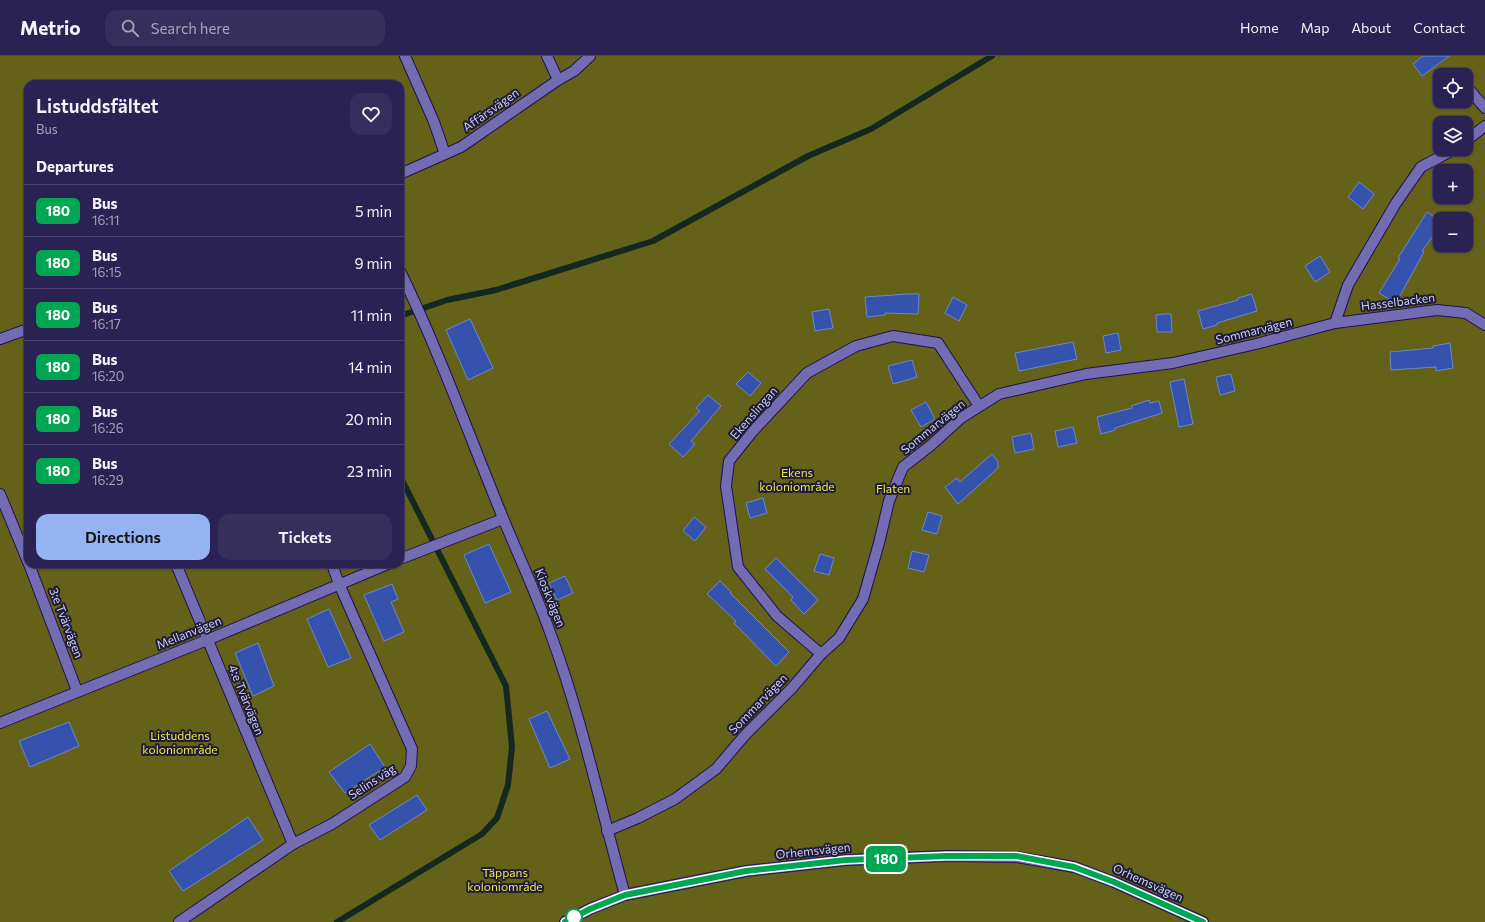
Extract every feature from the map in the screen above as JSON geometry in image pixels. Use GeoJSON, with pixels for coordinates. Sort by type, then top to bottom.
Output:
{"type":"FeatureCollection","features":[{"type":"Feature","properties":{"kind":"street"},"geometry":{"type":"LineString","coordinates":[[405,56],[434,122],[445,154]]}},
{"type":"Feature","properties":{"kind":"street"},"geometry":{"type":"LineString","coordinates":[[547,56],[558,80]]}},
{"type":"Feature","properties":{"kind":"street","name":"Affärsvägen"},"geometry":{"type":"LineString","coordinates":[[404,172],[461,147],[558,80],[574,71],[590,56]]}},
{"type":"Feature","properties":{"kind":"street"},"geometry":{"type":"LineString","coordinates":[[1473,94],[1485,108]]}},
{"type":"Feature","properties":{"kind":"street"},"geometry":{"type":"LineString","coordinates":[[1473,135],[1485,126]]}},
{"type":"Feature","properties":{"kind":"street"},"geometry":{"type":"LineString","coordinates":[[1335,323],[1348,285],[1396,203],[1422,167],[1442,156]]}},
{"type":"Feature","properties":{"kind":"street","name":"Kioskvägen"},"geometry":{"type":"LineString","coordinates":[[404,280],[442,364],[503,519],[552,635],[578,719],[625,895]]}},
{"type":"Feature","properties":{"kind":"street","name":"Hasselbacken"},"geometry":{"type":"LineString","coordinates":[[1335,323],[1437,310],[1466,313],[1485,325]]}},
{"type":"Feature","properties":{"kind":"street","name":"Sommarvägen"},"geometry":{"type":"LineString","coordinates":[[607,831],[638,818],[675,799],[716,770],[745,735],[792,688],[821,654],[839,638],[863,599],[889,501],[903,467],[930,446],[961,418],[999,394],[1086,374],[1173,363],[1256,344],[1335,323]]}},
{"type":"Feature","properties":{"kind":"street"},"geometry":{"type":"LineString","coordinates":[[0,339],[24,330]]}},
{"type":"Feature","properties":{"kind":"street","name":"Ekenslingan"},"geometry":{"type":"LineString","coordinates":[[821,654],[777,616],[738,567],[726,486],[729,461],[753,431],[807,373],[856,346],[893,336],[938,343],[979,406]]}},
{"type":"Feature","properties":{"kind":"street","name":"3:e Tvärvägen"},"geometry":{"type":"LineString","coordinates":[[0,494],[24,553]]}},
{"type":"Feature","properties":{"kind":"street"},"geometry":{"type":"LineString","coordinates":[[404,557],[503,519]]}},
{"type":"Feature","properties":{"kind":"street","name":"3:e Tvärvägen"},"geometry":{"type":"LineString","coordinates":[[30,568],[77,691]]}},
{"type":"Feature","properties":{"kind":"street","name":"4:e Tvärvägen"},"geometry":{"type":"LineString","coordinates":[[178,568],[293,844]]}},
{"type":"Feature","properties":{"kind":"street","name":"Selins väg"},"geometry":{"type":"LineString","coordinates":[[179,922],[293,844],[332,824],[405,777],[411,766],[412,749],[339,584],[333,568]]}},
{"type":"Feature","properties":{"kind":"street","name":"Mellanvägen"},"geometry":{"type":"LineString","coordinates":[[0,723],[207,640],[378,568]]}},
{"type":"Feature","properties":{"kind":"street","name":"Orhemsvägen"},"geometry":{"type":"LineString","coordinates":[[565,922],[590,909],[625,895],[746,871],[846,860],[947,856],[1016,856],[1074,867],[1114,882],[1203,922]]}},
{"type":"Feature","properties":{"kind":"green space","name":"Flaten"},"geometry":{"type":"Polygon","coordinates":[[[0,56],[1485,56],[1485,922],[0,922],[0,56]]]}},
{"type":"Feature","properties":{"kind":"building"},"geometry":{"type":"Polygon","coordinates":[[[1423,56],[1449,56],[1422,76],[1413,64],[1423,56]]]}},
{"type":"Feature","properties":{"kind":"building"},"geometry":{"type":"Polygon","coordinates":[[[1359,182],[1374,194],[1363,209],[1348,197],[1359,182]]]}},
{"type":"Feature","properties":{"kind":"building"},"geometry":{"type":"Polygon","coordinates":[[[1427,212],[1433,216],[1433,236],[1422,251],[1424,252],[1396,303],[1379,293],[1400,259],[1398,258],[1427,212]]]}},
{"type":"Feature","properties":{"kind":"building"},"geometry":{"type":"Polygon","coordinates":[[[1320,256],[1330,272],[1315,282],[1305,266],[1320,256]]]}},
{"type":"Feature","properties":{"kind":"building"},"geometry":{"type":"Polygon","coordinates":[[[919,294],[918,314],[885,313],[885,315],[867,317],[865,297],[919,294]]]}},
{"type":"Feature","properties":{"kind":"building"},"geometry":{"type":"Polygon","coordinates":[[[1252,294],[1257,311],[1217,323],[1217,325],[1203,329],[1198,311],[1238,300],[1238,298],[1252,294]]]}},
{"type":"Feature","properties":{"kind":"building"},"geometry":{"type":"Polygon","coordinates":[[[953,297],[967,305],[959,321],[945,313],[953,297]]]}},
{"type":"Feature","properties":{"kind":"building"},"geometry":{"type":"Polygon","coordinates":[[[829,309],[833,328],[815,331],[812,312],[829,309]]]}},
{"type":"Feature","properties":{"kind":"building"},"geometry":{"type":"Polygon","coordinates":[[[1171,314],[1172,332],[1157,332],[1156,315],[1171,314]]]}},
{"type":"Feature","properties":{"kind":"building"},"geometry":{"type":"Polygon","coordinates":[[[470,319],[493,368],[468,380],[446,330],[470,319]]]}},
{"type":"Feature","properties":{"kind":"building"},"geometry":{"type":"Polygon","coordinates":[[[1118,333],[1121,350],[1106,353],[1103,336],[1118,333]]]}},
{"type":"Feature","properties":{"kind":"building"},"geometry":{"type":"Polygon","coordinates":[[[1073,342],[1077,359],[1019,371],[1015,353],[1073,342]]]}},
{"type":"Feature","properties":{"kind":"building"},"geometry":{"type":"Polygon","coordinates":[[[1450,343],[1453,368],[1436,371],[1436,367],[1391,370],[1390,352],[1433,348],[1433,346],[1450,343]]]}},
{"type":"Feature","properties":{"kind":"building"},"geometry":{"type":"Polygon","coordinates":[[[912,360],[917,377],[893,384],[888,366],[912,360]]]}},
{"type":"Feature","properties":{"kind":"building"},"geometry":{"type":"Polygon","coordinates":[[[748,372],[761,383],[750,396],[736,384],[748,372]]]}},
{"type":"Feature","properties":{"kind":"building"},"geometry":{"type":"Polygon","coordinates":[[[1231,374],[1235,391],[1220,395],[1216,377],[1231,374]]]}},
{"type":"Feature","properties":{"kind":"building"},"geometry":{"type":"Polygon","coordinates":[[[1184,379],[1193,424],[1179,427],[1170,382],[1184,379]]]}},
{"type":"Feature","properties":{"kind":"building"},"geometry":{"type":"Polygon","coordinates":[[[708,395],[721,406],[691,441],[695,444],[683,457],[669,444],[700,411],[696,408],[708,395]]]}},
{"type":"Feature","properties":{"kind":"building"},"geometry":{"type":"Polygon","coordinates":[[[1149,400],[1150,403],[1159,401],[1162,413],[1101,434],[1097,417],[1132,408],[1131,406],[1149,400]]]}},
{"type":"Feature","properties":{"kind":"building"},"geometry":{"type":"Polygon","coordinates":[[[926,402],[935,419],[921,427],[911,410],[926,402]]]}},
{"type":"Feature","properties":{"kind":"building"},"geometry":{"type":"Polygon","coordinates":[[[1073,427],[1077,443],[1058,447],[1055,431],[1073,427]]]}},
{"type":"Feature","properties":{"kind":"building"},"geometry":{"type":"Polygon","coordinates":[[[1031,433],[1034,449],[1015,453],[1012,437],[1031,433]]]}},
{"type":"Feature","properties":{"kind":"building"},"geometry":{"type":"Polygon","coordinates":[[[992,454],[998,462],[998,468],[958,504],[945,487],[957,478],[960,482],[992,454]]]}},
{"type":"Feature","properties":{"kind":"building"},"geometry":{"type":"Polygon","coordinates":[[[763,498],[767,513],[750,518],[746,503],[763,498]]]}},
{"type":"Feature","properties":{"kind":"building"},"geometry":{"type":"Polygon","coordinates":[[[928,512],[942,516],[937,534],[922,530],[928,512]]]}},
{"type":"Feature","properties":{"kind":"building"},"geometry":{"type":"Polygon","coordinates":[[[694,517],[706,527],[695,541],[683,531],[694,517]]]}},
{"type":"Feature","properties":{"kind":"building"},"geometry":{"type":"Polygon","coordinates":[[[489,544],[511,592],[485,603],[464,555],[489,544]]]}},
{"type":"Feature","properties":{"kind":"building"},"geometry":{"type":"Polygon","coordinates":[[[912,551],[929,555],[924,572],[908,568],[912,551]]]}},
{"type":"Feature","properties":{"kind":"building"},"geometry":{"type":"Polygon","coordinates":[[[820,554],[834,558],[829,575],[814,571],[820,554]]]}},
{"type":"Feature","properties":{"kind":"building"},"geometry":{"type":"Polygon","coordinates":[[[776,558],[818,600],[804,614],[791,600],[793,597],[765,569],[776,558]]]}},
{"type":"Feature","properties":{"kind":"building"},"geometry":{"type":"Polygon","coordinates":[[[565,576],[573,593],[557,600],[549,583],[565,576]]]}},
{"type":"Feature","properties":{"kind":"building"},"geometry":{"type":"Polygon","coordinates":[[[720,581],[789,652],[776,666],[734,623],[736,621],[707,594],[720,581]]]}},
{"type":"Feature","properties":{"kind":"building"},"geometry":{"type":"Polygon","coordinates":[[[392,584],[398,599],[391,602],[404,632],[384,641],[364,595],[392,584]]]}},
{"type":"Feature","properties":{"kind":"building"},"geometry":{"type":"Polygon","coordinates":[[[329,609],[351,658],[328,667],[307,619],[329,609]]]}},
{"type":"Feature","properties":{"kind":"building"},"geometry":{"type":"Polygon","coordinates":[[[258,643],[274,686],[253,696],[235,653],[258,643]]]}},
{"type":"Feature","properties":{"kind":"building"},"geometry":{"type":"Polygon","coordinates":[[[547,711],[570,759],[550,768],[529,719],[547,711]]]}},
{"type":"Feature","properties":{"kind":"building"},"geometry":{"type":"Polygon","coordinates":[[[69,722],[79,746],[30,767],[19,741],[69,722]]]}},
{"type":"Feature","properties":{"kind":"building"},"geometry":{"type":"Polygon","coordinates":[[[370,744],[385,767],[345,793],[329,772],[370,744]]]}},
{"type":"Feature","properties":{"kind":"building"},"geometry":{"type":"Polygon","coordinates":[[[417,795],[427,810],[380,840],[369,825],[417,795]]]}},
{"type":"Feature","properties":{"kind":"building"},"geometry":{"type":"Polygon","coordinates":[[[248,817],[263,840],[183,891],[169,871],[248,817]]]}},
{"type":"Feature","properties":{"kind":"waterway"},"geometry":{"type":"LineString","coordinates":[[404,315],[447,300],[496,290],[653,241],[808,156],[871,129],[992,56]]}},
{"type":"Feature","properties":{"kind":"waterway"},"geometry":{"type":"LineString","coordinates":[[337,922],[482,834],[497,818],[508,785],[512,747],[506,686],[404,484]]}},
{"type":"Feature","properties":{"kind":"bus line","name":"180"},"geometry":{"type":"LineString","coordinates":[[565,922],[590,909],[625,895],[746,871],[846,860],[947,856],[1016,856],[1074,867],[1114,882],[1203,922]]}},
{"type":"Feature","properties":{"kind":"park label","name":"Ekens koloniområde"},"geometry":{"type":"Point","coordinates":[797,480]}},
{"type":"Feature","properties":{"kind":"park label","name":"Listuddens koloniområde"},"geometry":{"type":"Point","coordinates":[180,743]}},
{"type":"Feature","properties":{"kind":"park label","name":"Täppans koloniområde"},"geometry":{"type":"Point","coordinates":[505,880]}}]}
